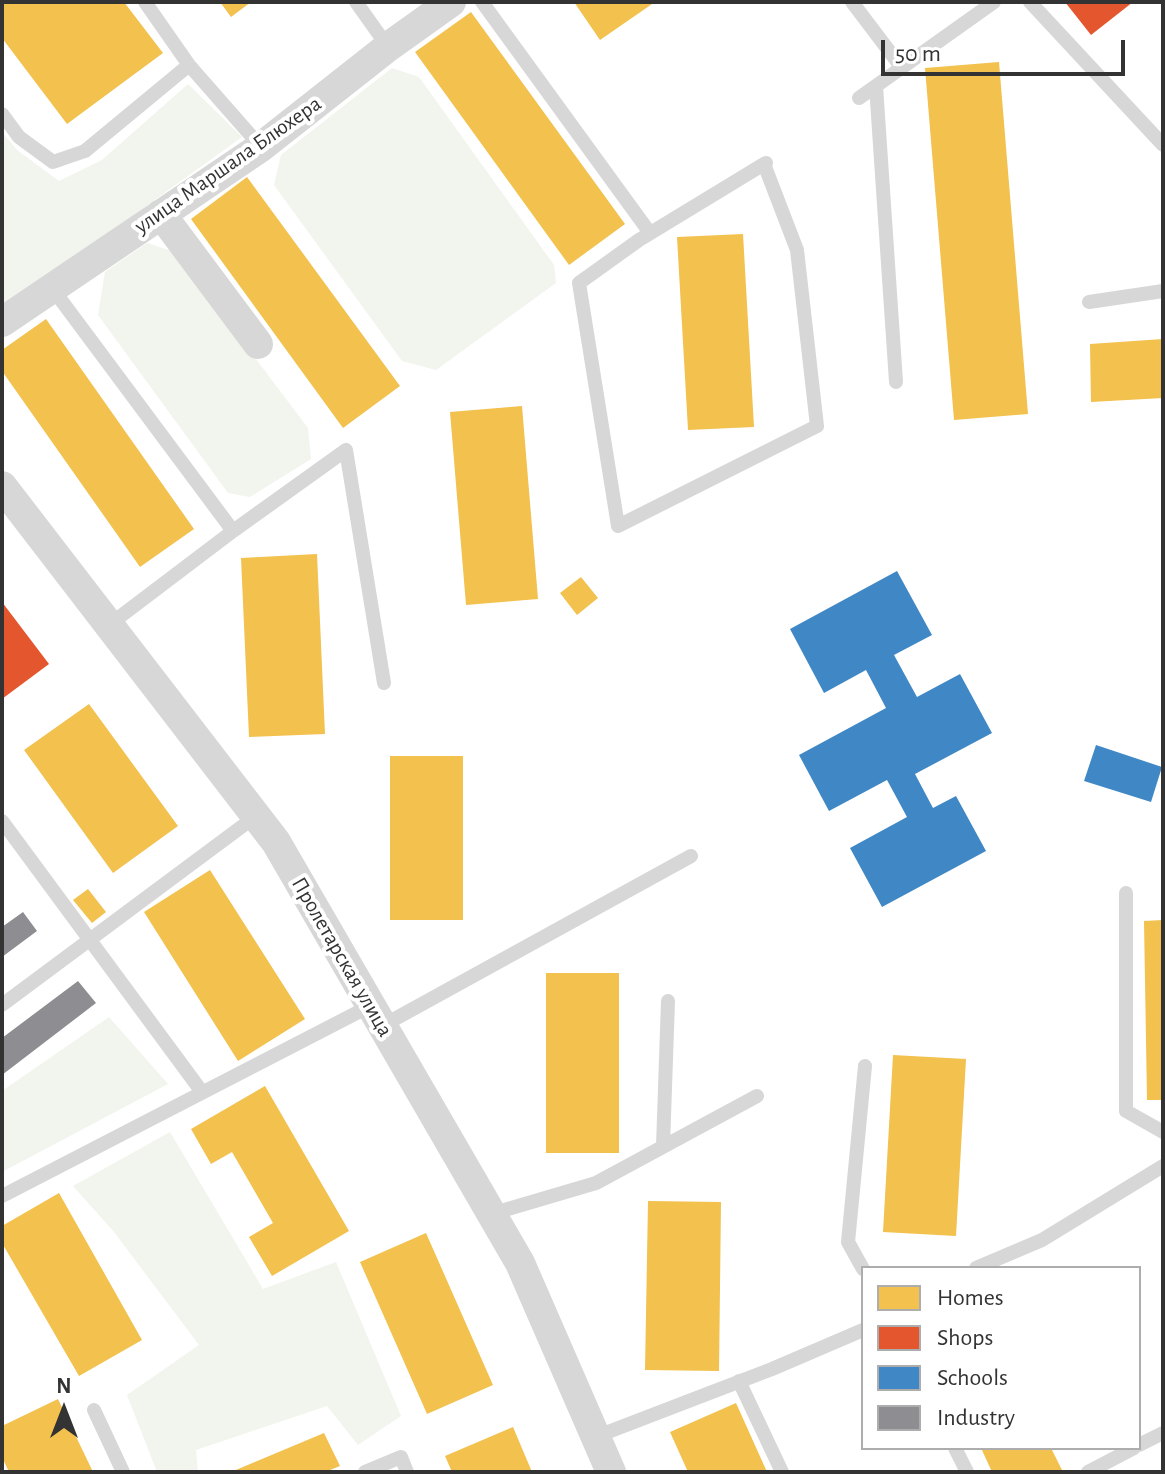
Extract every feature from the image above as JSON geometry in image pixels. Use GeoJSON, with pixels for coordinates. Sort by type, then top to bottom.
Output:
{"type":"FeatureCollection","features":[{"type":"Feature","properties":{"kind":"street","name":"улица Маршала Блюхера"},"geometry":{"type":"LineString","coordinates":[[2,322],[261,147],[388,47],[451,2]]}},
{"type":"Feature","properties":{"kind":"street"},"geometry":{"type":"LineString","coordinates":[[161,214],[258,344]]}},
{"type":"Feature","properties":{"kind":"street","name":"Пролетарская улица"},"geometry":{"type":"LineString","coordinates":[[2,486],[276,842],[520,1263],[611,1472]]}},
{"type":"Feature","properties":{"kind":"lane"},"geometry":{"type":"LineString","coordinates":[[145,2],[189,65],[261,147]]}},
{"type":"Feature","properties":{"kind":"lane"},"geometry":{"type":"LineString","coordinates":[[356,2],[388,47]]}},
{"type":"Feature","properties":{"kind":"lane"},"geometry":{"type":"LineString","coordinates":[[482,2],[650,233]]}},
{"type":"Feature","properties":{"kind":"lane"},"geometry":{"type":"LineString","coordinates":[[852,2],[902,68]]}},
{"type":"Feature","properties":{"kind":"lane"},"geometry":{"type":"LineString","coordinates":[[859,98],[994,2]]}},
{"type":"Feature","properties":{"kind":"lane"},"geometry":{"type":"LineString","coordinates":[[1030,2],[1163,145]]}},
{"type":"Feature","properties":{"kind":"lane"},"geometry":{"type":"LineString","coordinates":[[2,114],[19,137],[53,162],[85,151],[189,65]]}},
{"type":"Feature","properties":{"kind":"lane"},"geometry":{"type":"LineString","coordinates":[[876,86],[896,382]]}},
{"type":"Feature","properties":{"kind":"lane"},"geometry":{"type":"LineString","coordinates":[[765,164],[797,250],[817,426],[618,526],[579,283],[650,233],[765,164]]}},
{"type":"Feature","properties":{"kind":"lane"},"geometry":{"type":"LineString","coordinates":[[51,287],[233,531]]}},
{"type":"Feature","properties":{"kind":"lane"},"geometry":{"type":"LineString","coordinates":[[1089,302],[1163,291]]}},
{"type":"Feature","properties":{"kind":"lane"},"geometry":{"type":"LineString","coordinates":[[109,625],[346,450],[384,683]]}},
{"type":"Feature","properties":{"kind":"lane"},"geometry":{"type":"LineString","coordinates":[[2,1005],[256,816]]}},
{"type":"Feature","properties":{"kind":"lane"},"geometry":{"type":"LineString","coordinates":[[2,821],[202,1092]]}},
{"type":"Feature","properties":{"kind":"lane"},"geometry":{"type":"LineString","coordinates":[[2,1196],[202,1092],[376,1016],[691,856]]}},
{"type":"Feature","properties":{"kind":"lane"},"geometry":{"type":"LineString","coordinates":[[1126,893],[1126,1111],[1163,1132]]}},
{"type":"Feature","properties":{"kind":"lane"},"geometry":{"type":"LineString","coordinates":[[663,1146],[668,1001]]}},
{"type":"Feature","properties":{"kind":"lane"},"geometry":{"type":"LineString","coordinates":[[861,1266],[848,1242],[865,1066]]}},
{"type":"Feature","properties":{"kind":"lane"},"geometry":{"type":"LineString","coordinates":[[491,1214],[596,1183],[757,1096]]}},
{"type":"Feature","properties":{"kind":"lane"},"geometry":{"type":"LineString","coordinates":[[981,1266],[1042,1240],[1163,1166]]}},
{"type":"Feature","properties":{"kind":"lane"},"geometry":{"type":"LineString","coordinates":[[595,1437],[861,1331]]}},
{"type":"Feature","properties":{"kind":"lane"},"geometry":{"type":"LineString","coordinates":[[739,1381],[782,1472]]}},
{"type":"Feature","properties":{"kind":"lane"},"geometry":{"type":"LineString","coordinates":[[94,1410],[123,1472]]}},
{"type":"Feature","properties":{"kind":"lane"},"geometry":{"type":"LineString","coordinates":[[1141,1444],[1163,1433]]}},
{"type":"Feature","properties":{"kind":"lane"},"geometry":{"type":"LineString","coordinates":[[956,1450],[967,1472]]}},
{"type":"Feature","properties":{"kind":"lane"},"geometry":{"type":"LineString","coordinates":[[1088,1472],[1130,1450]]}},
{"type":"Feature","properties":{"kind":"lane"},"geometry":{"type":"LineString","coordinates":[[365,1472],[401,1457],[407,1472]]}},
{"type":"Feature","properties":{"kind":"shaded area"},"geometry":{"type":"Polygon","coordinates":[[[392,68],[419,77],[554,265],[556,283],[436,370],[402,361],[274,185],[281,155],[392,68]]]}},
{"type":"Feature","properties":{"kind":"shaded area"},"geometry":{"type":"Polygon","coordinates":[[[188,84],[242,137],[2,310],[2,132],[17,150],[59,181],[102,160],[188,84]]]}},
{"type":"Feature","properties":{"kind":"shaded area"},"geometry":{"type":"Polygon","coordinates":[[[147,243],[175,252],[308,428],[311,459],[250,497],[228,493],[98,315],[105,272],[147,243]]]}},
{"type":"Feature","properties":{"kind":"shaded area"},"geometry":{"type":"Polygon","coordinates":[[[109,1017],[168,1084],[2,1172],[2,1091],[109,1017]]]}},
{"type":"Feature","properties":{"kind":"shaded area"},"geometry":{"type":"Polygon","coordinates":[[[170,1132],[263,1289],[336,1262],[401,1416],[358,1445],[327,1406],[196,1450],[198,1472],[157,1472],[127,1395],[199,1345],[114,1232],[73,1186],[170,1132]]]}},
{"type":"Feature","properties":{"kind":"building: Homes"},"geometry":{"type":"Polygon","coordinates":[[[2,2],[124,2],[163,53],[67,124],[2,38],[2,2]]]}},
{"type":"Feature","properties":{"kind":"building: Homes"},"geometry":{"type":"Polygon","coordinates":[[[220,2],[251,2],[231,17],[220,2]]]}},
{"type":"Feature","properties":{"kind":"building: Homes"},"geometry":{"type":"Polygon","coordinates":[[[574,2],[655,2],[600,40],[574,2]]]}},
{"type":"Feature","properties":{"kind":"building: Homes"},"geometry":{"type":"Polygon","coordinates":[[[471,12],[625,224],[569,265],[415,52],[471,12]]]}},
{"type":"Feature","properties":{"kind":"building: Homes"},"geometry":{"type":"Polygon","coordinates":[[[999,62],[1028,414],[954,420],[925,68],[999,62]]]}},
{"type":"Feature","properties":{"kind":"building: Homes"},"geometry":{"type":"Polygon","coordinates":[[[247,177],[400,386],[343,428],[191,219],[247,177]]]}},
{"type":"Feature","properties":{"kind":"building: Homes"},"geometry":{"type":"Polygon","coordinates":[[[743,234],[754,427],[688,430],[677,237],[743,234]]]}},
{"type":"Feature","properties":{"kind":"building: Homes"},"geometry":{"type":"Polygon","coordinates":[[[46,319],[194,529],[140,567],[2,371],[2,350],[46,319]]]}},
{"type":"Feature","properties":{"kind":"building: Homes"},"geometry":{"type":"Polygon","coordinates":[[[1163,339],[1163,398],[1091,402],[1090,344],[1163,339]]]}},
{"type":"Feature","properties":{"kind":"building: Homes"},"geometry":{"type":"Polygon","coordinates":[[[522,406],[538,599],[466,605],[450,412],[522,406]]]}},
{"type":"Feature","properties":{"kind":"building: Homes"},"geometry":{"type":"Polygon","coordinates":[[[317,554],[325,734],[249,737],[241,558],[317,554]]]}},
{"type":"Feature","properties":{"kind":"building: Homes"},"geometry":{"type":"Polygon","coordinates":[[[581,577],[598,598],[577,615],[560,593],[581,577]]]}},
{"type":"Feature","properties":{"kind":"building: Homes"},"geometry":{"type":"Polygon","coordinates":[[[89,704],[178,826],[113,873],[24,750],[89,704]]]}},
{"type":"Feature","properties":{"kind":"building: Homes"},"geometry":{"type":"Polygon","coordinates":[[[390,756],[463,756],[463,920],[390,920],[390,756]]]}},
{"type":"Feature","properties":{"kind":"building: Homes"},"geometry":{"type":"Polygon","coordinates":[[[210,870],[305,1019],[238,1061],[144,912],[210,870]]]}},
{"type":"Feature","properties":{"kind":"building: Homes"},"geometry":{"type":"Polygon","coordinates":[[[88,889],[106,912],[92,923],[73,900],[88,889]]]}},
{"type":"Feature","properties":{"kind":"building: Homes"},"geometry":{"type":"Polygon","coordinates":[[[1163,920],[1163,1100],[1147,1100],[1144,921],[1163,920]]]}},
{"type":"Feature","properties":{"kind":"building: Homes"},"geometry":{"type":"Polygon","coordinates":[[[546,973],[619,973],[619,1153],[546,1153],[546,973]]]}},
{"type":"Feature","properties":{"kind":"building: Homes"},"geometry":{"type":"Polygon","coordinates":[[[893,1055],[966,1059],[956,1236],[883,1232],[893,1055]]]}},
{"type":"Feature","properties":{"kind":"building: Homes"},"geometry":{"type":"Polygon","coordinates":[[[265,1086],[349,1231],[272,1276],[249,1237],[273,1223],[232,1152],[211,1164],[191,1129],[265,1086]]]}},
{"type":"Feature","properties":{"kind":"building: Homes"},"geometry":{"type":"Polygon","coordinates":[[[59,1193],[142,1340],[79,1376],[2,1243],[2,1226],[59,1193]]]}},
{"type":"Feature","properties":{"kind":"building: Homes"},"geometry":{"type":"Polygon","coordinates":[[[648,1201],[721,1202],[719,1371],[645,1370],[648,1201]]]}},
{"type":"Feature","properties":{"kind":"building: Homes"},"geometry":{"type":"Polygon","coordinates":[[[426,1233],[493,1385],[427,1414],[360,1262],[426,1233]]]}},
{"type":"Feature","properties":{"kind":"building: Homes"},"geometry":{"type":"Polygon","coordinates":[[[58,1399],[93,1472],[9,1472],[2,1457],[2,1426],[58,1399]]]}},
{"type":"Feature","properties":{"kind":"building: Homes"},"geometry":{"type":"Polygon","coordinates":[[[736,1403],[767,1472],[688,1472],[670,1432],[736,1403]]]}},
{"type":"Feature","properties":{"kind":"building: Homes"},"geometry":{"type":"Polygon","coordinates":[[[513,1427],[532,1472],[452,1472],[445,1456],[513,1427]]]}},
{"type":"Feature","properties":{"kind":"building: Homes"},"geometry":{"type":"Polygon","coordinates":[[[324,1433],[340,1466],[325,1472],[231,1472],[324,1433]]]}},
{"type":"Feature","properties":{"kind":"building: Homes"},"geometry":{"type":"Polygon","coordinates":[[[982,1450],[1052,1450],[1063,1472],[992,1472],[982,1450]]]}},
{"type":"Feature","properties":{"kind":"building: Shops"},"geometry":{"type":"Polygon","coordinates":[[[1065,2],[1133,2],[1091,35],[1065,2]]]}},
{"type":"Feature","properties":{"kind":"building: Shops"},"geometry":{"type":"Polygon","coordinates":[[[2,602],[49,664],[2,699],[2,602]]]}},
{"type":"Feature","properties":{"kind":"building: Schools"},"geometry":{"type":"Polygon","coordinates":[[[897,571],[932,635],[894,655],[917,697],[960,674],[992,733],[915,774],[933,808],[956,796],[986,851],[882,907],[850,848],[907,817],[887,780],[829,811],[799,755],[886,708],[866,670],[824,693],[790,629],[897,571]]]}},
{"type":"Feature","properties":{"kind":"building: Schools"},"geometry":{"type":"Polygon","coordinates":[[[1096,745],[1162,767],[1151,802],[1084,781],[1096,745]]]}},
{"type":"Feature","properties":{"kind":"building: Industry"},"geometry":{"type":"Polygon","coordinates":[[[23,912],[37,931],[2,957],[2,927],[23,912]]]}},
{"type":"Feature","properties":{"kind":"building: Industry"},"geometry":{"type":"Polygon","coordinates":[[[78,981],[96,1003],[2,1075],[2,1038],[78,981]]]}}]}
